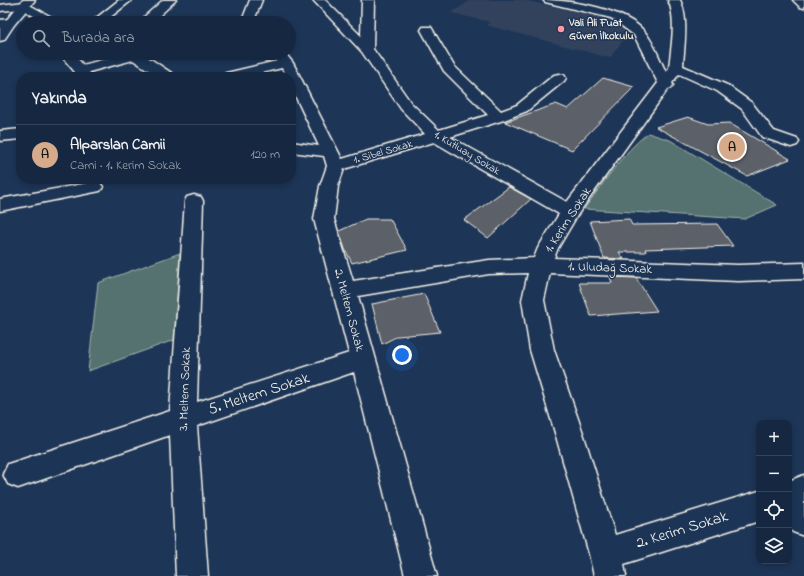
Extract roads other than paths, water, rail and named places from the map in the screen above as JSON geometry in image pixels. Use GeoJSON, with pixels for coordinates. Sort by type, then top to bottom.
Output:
{"type":"FeatureCollection","features":[{"type":"Feature","properties":{"kind":"street"},"geometry":{"type":"LineString","coordinates":[[105,16],[126,0]]}},
{"type":"Feature","properties":{"kind":"street"},"geometry":{"type":"LineString","coordinates":[[152,16],[170,0]]}},
{"type":"Feature","properties":{"kind":"street"},"geometry":{"type":"LineString","coordinates":[[250,16],[256,0]]}},
{"type":"Feature","properties":{"kind":"street","name":"1. Kutluay Sokak"},"geometry":{"type":"LineString","coordinates":[[319,0],[367,49],[406,106],[436,136],[570,212]]}},
{"type":"Feature","properties":{"kind":"street"},"geometry":{"type":"LineString","coordinates":[[367,49],[368,0]]}},
{"type":"Feature","properties":{"kind":"street"},"geometry":{"type":"LineString","coordinates":[[549,0],[617,10],[639,33],[671,77],[722,88],[747,106],[768,134],[791,142]]}},
{"type":"Feature","properties":{"kind":"street"},"geometry":{"type":"LineString","coordinates":[[671,77],[678,30],[676,4],[674,0]]}},
{"type":"Feature","properties":{"kind":"street"},"geometry":{"type":"LineString","coordinates":[[799,0],[804,5]]}},
{"type":"Feature","properties":{"kind":"street"},"geometry":{"type":"LineString","coordinates":[[0,37],[4,24],[27,3]]}},
{"type":"Feature","properties":{"kind":"street"},"geometry":{"type":"LineString","coordinates":[[0,8],[27,3],[44,16]]}},
{"type":"Feature","properties":{"kind":"street"},"geometry":{"type":"LineString","coordinates":[[427,30],[449,68],[499,117]]}},
{"type":"Feature","properties":{"kind":"street"},"geometry":{"type":"LineString","coordinates":[[72,60],[81,72]]}},
{"type":"Feature","properties":{"kind":"street"},"geometry":{"type":"LineString","coordinates":[[88,72],[120,60]]}},
{"type":"Feature","properties":{"kind":"street"},"geometry":{"type":"LineString","coordinates":[[144,60],[161,72]]}},
{"type":"Feature","properties":{"kind":"street"},"geometry":{"type":"LineString","coordinates":[[241,72],[276,60]]}},
{"type":"Feature","properties":{"kind":"street"},"geometry":{"type":"LineString","coordinates":[[283,60],[289,72]]}},
{"type":"Feature","properties":{"kind":"street","name":"1. Kerim Sokak"},"geometry":{"type":"LineString","coordinates":[[608,565],[570,436],[542,350],[533,300],[540,265],[548,248],[570,212],[671,77]]}},
{"type":"Feature","properties":{"kind":"street","name":"1. Sibel Sokak"},"geometry":{"type":"LineString","coordinates":[[334,159],[436,136],[499,117],[522,108],[559,78]]}},
{"type":"Feature","properties":{"kind":"street"},"geometry":{"type":"LineString","coordinates":[[296,85],[334,159]]}},
{"type":"Feature","properties":{"kind":"street"},"geometry":{"type":"LineString","coordinates":[[0,136],[16,134]]}},
{"type":"Feature","properties":{"kind":"street"},"geometry":{"type":"LineString","coordinates":[[296,148],[334,159]]}},
{"type":"Feature","properties":{"kind":"street","name":"2. Meltem Sokak"},"geometry":{"type":"LineString","coordinates":[[334,159],[324,219],[345,290],[362,359],[421,576]]}},
{"type":"Feature","properties":{"kind":"street"},"geometry":{"type":"LineString","coordinates":[[0,205],[94,188]]}},
{"type":"Feature","properties":{"kind":"street","name":"3. Meltem Sokak"},"geometry":{"type":"LineString","coordinates":[[192,576],[182,419],[194,201]]}},
{"type":"Feature","properties":{"kind":"street","name":"1. Uludağ Sokak"},"geometry":{"type":"LineString","coordinates":[[345,290],[489,267],[540,265],[738,273],[804,271]]}},
{"type":"Feature","properties":{"kind":"street","name":"5. Meltem Sokak"},"geometry":{"type":"LineString","coordinates":[[18,474],[362,359]]}},
{"type":"Feature","properties":{"kind":"street"},"geometry":{"type":"LineString","coordinates":[[792,495],[804,490]]}},
{"type":"Feature","properties":{"kind":"street","name":"2. Kerim Sokak"},"geometry":{"type":"LineString","coordinates":[[608,565],[756,507]]}},
{"type":"Feature","properties":{"kind":"street"},"geometry":{"type":"LineString","coordinates":[[792,507],[804,521]]}},
{"type":"Feature","properties":{"kind":"place","name":"Vali Ali Fuat Güven İlkokulu"},"geometry":{"type":"Point","coordinates":[561,29]}},
{"type":"Feature","properties":{"kind":"place","name":"Alparslan Camii"},"geometry":{"type":"Point","coordinates":[732,147]}}]}
